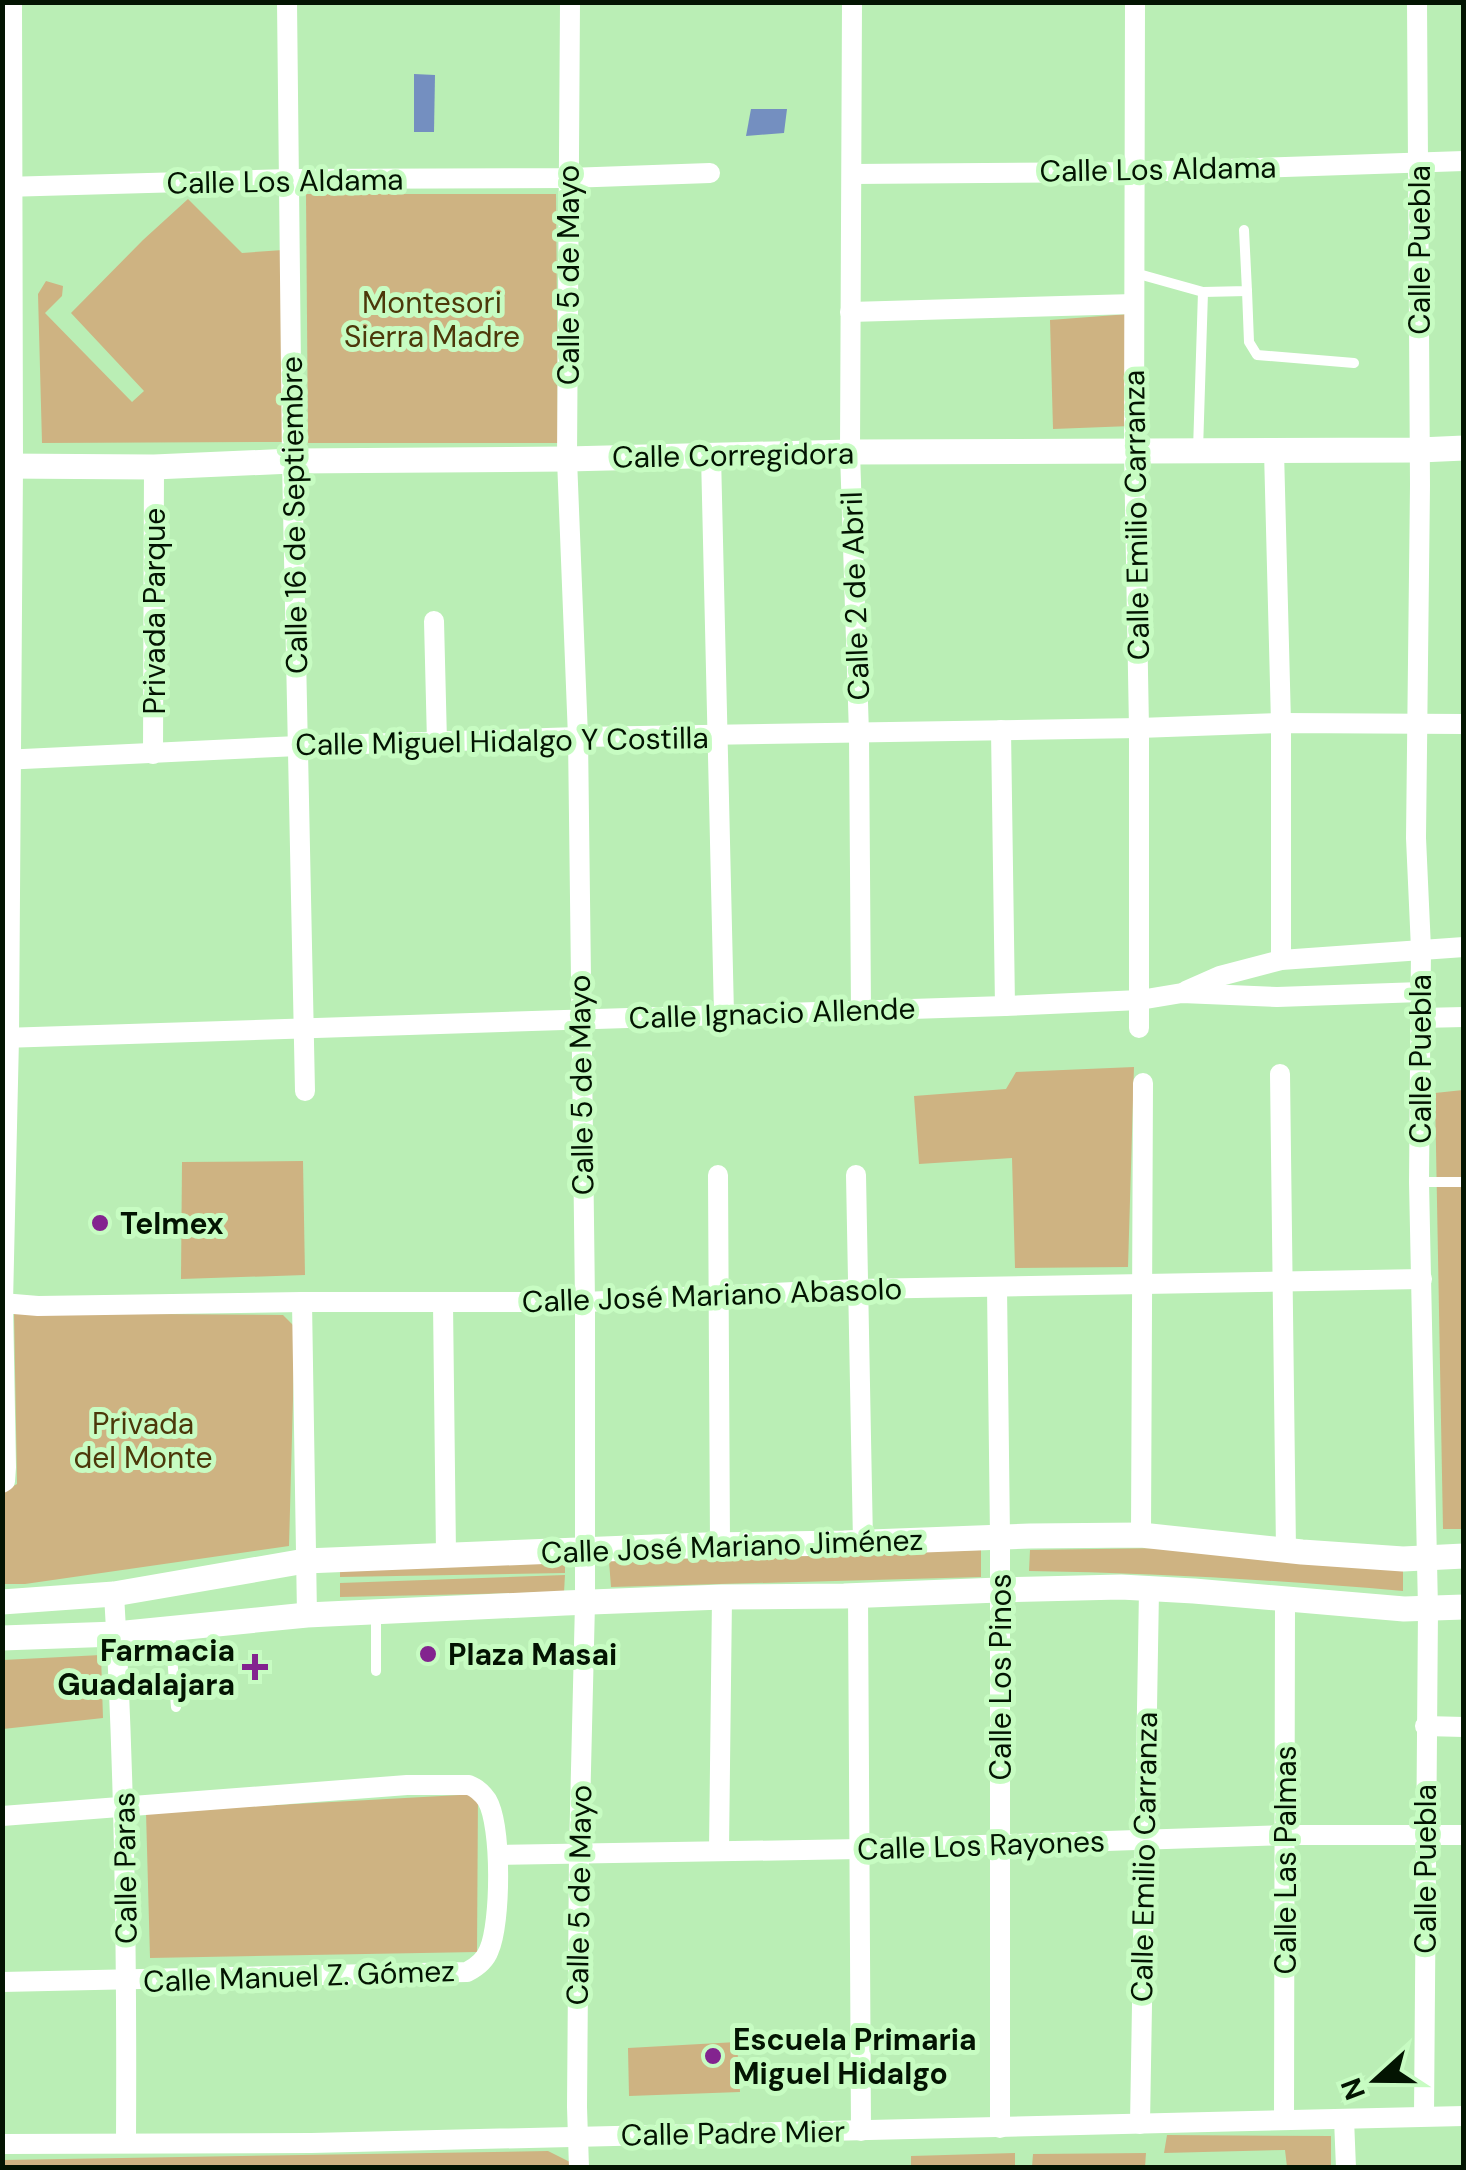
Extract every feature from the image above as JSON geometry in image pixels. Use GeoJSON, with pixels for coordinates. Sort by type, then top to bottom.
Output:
{"type":"FeatureCollection","features":[{"type":"Feature","properties":{"kind":"street"},"geometry":{"type":"LineString","coordinates":[[2,1483],[6,1467],[3,1304],[12,2]]}},
{"type":"Feature","properties":{"kind":"street","name":"Calle 16 de Septiembre"},"geometry":{"type":"LineString","coordinates":[[287,2],[305,1091]]}},
{"type":"Feature","properties":{"kind":"street","name":"Calle 5 de Mayo"},"geometry":{"type":"LineString","coordinates":[[570,2],[567,459],[578,737],[585,1302],[579,2168]]}},
{"type":"Feature","properties":{"kind":"street","name":"Calle 2 de Abril"},"geometry":{"type":"LineString","coordinates":[[852,2],[850,452],[859,734],[861,1010]]}},
{"type":"Feature","properties":{"kind":"street","name":"Calle Emilio Carranza"},"geometry":{"type":"LineString","coordinates":[[1135,2],[1139,1028]]}},
{"type":"Feature","properties":{"kind":"street","name":"Calle Puebla"},"geometry":{"type":"LineString","coordinates":[[1416,2],[1420,450],[1416,838],[1428,1609],[1424,2116]]}},
{"type":"Feature","properties":{"kind":"street","name":"Calle Los Aldama"},"geometry":{"type":"LineString","coordinates":[[853,174],[1136,172],[1464,161]]}},
{"type":"Feature","properties":{"kind":"street","name":"Calle Los Aldama"},"geometry":{"type":"LineString","coordinates":[[8,186],[710,173]]}},
{"type":"Feature","properties":{"kind":"street"},"geometry":{"type":"LineString","coordinates":[[850,312],[1134,304]]}},
{"type":"Feature","properties":{"kind":"street","name":"Calle Corregidora"},"geometry":{"type":"LineString","coordinates":[[8,466],[154,467],[850,452],[1464,448]]}},
{"type":"Feature","properties":{"kind":"street"},"geometry":{"type":"LineString","coordinates":[[1274,451],[1281,723],[1281,960]]}},
{"type":"Feature","properties":{"kind":"street"},"geometry":{"type":"LineString","coordinates":[[711,454],[724,1014]]}},
{"type":"Feature","properties":{"kind":"street","name":"Privada Parque"},"geometry":{"type":"LineString","coordinates":[[153,754],[154,467]]}},
{"type":"Feature","properties":{"kind":"street"},"geometry":{"type":"LineString","coordinates":[[434,621],[437,742]]}},
{"type":"Feature","properties":{"kind":"street","name":"Calle Miguel Hidalgo Y Costilla"},"geometry":{"type":"LineString","coordinates":[[6,760],[578,737],[1281,723],[1464,724]]}},
{"type":"Feature","properties":{"kind":"street"},"geometry":{"type":"LineString","coordinates":[[1001,730],[1005,1006]]}},
{"type":"Feature","properties":{"kind":"street"},"geometry":{"type":"LineString","coordinates":[[1182,993],[1220,976],[1281,960],[1464,946]]}},
{"type":"Feature","properties":{"kind":"street","name":"Calle Ignacio Allende"},"geometry":{"type":"LineString","coordinates":[[6,1038],[1005,1006],[1140,1000],[1182,993],[1278,997],[1421,992]]}},
{"type":"Feature","properties":{"kind":"street"},"geometry":{"type":"LineString","coordinates":[[1421,1018],[1464,1017]]}},
{"type":"Feature","properties":{"kind":"street"},"geometry":{"type":"LineString","coordinates":[[1280,1074],[1286,1550]]}},
{"type":"Feature","properties":{"kind":"street"},"geometry":{"type":"LineString","coordinates":[[1140,1535],[1143,1083]]}},
{"type":"Feature","properties":{"kind":"street"},"geometry":{"type":"LineString","coordinates":[[718,1175],[720,1545]]}},
{"type":"Feature","properties":{"kind":"street"},"geometry":{"type":"LineString","coordinates":[[856,1175],[863,1542]]}},
{"type":"Feature","properties":{"kind":"street","name":"Calle José Mariano Abasolo"},"geometry":{"type":"LineString","coordinates":[[3,1304],[585,1302],[858,1289],[1422,1279]]}},
{"type":"Feature","properties":{"kind":"street","name":"Calle Los Pinos"},"geometry":{"type":"LineString","coordinates":[[997,1287],[1000,2128]]}},
{"type":"Feature","properties":{"kind":"street"},"geometry":{"type":"LineString","coordinates":[[302,1302],[307,1615]]}},
{"type":"Feature","properties":{"kind":"street"},"geometry":{"type":"LineString","coordinates":[[443,1304],[446,1554]]}},
{"type":"Feature","properties":{"kind":"street","name":"Calle José Mariano Jiménez"},"geometry":{"type":"LineString","coordinates":[[2,1602],[114,1594],[305,1562],[720,1545],[1140,1535],[1402,1559],[1464,1556]]}},
{"type":"Feature","properties":{"kind":"street","name":"Calle José Mariano Jiménez"},"geometry":{"type":"LineString","coordinates":[[2,1638],[170,1630],[307,1615],[998,1590],[1121,1588],[1404,1609],[1464,1607]]}},
{"type":"Feature","properties":{"kind":"street","name":"Calle Emilio Carranza"},"geometry":{"type":"LineString","coordinates":[[1140,2124],[1148,1590]]}},
{"type":"Feature","properties":{"kind":"street","name":"Calle Paras"},"geometry":{"type":"LineString","coordinates":[[114,1594],[124,1807],[126,2142]]}},
{"type":"Feature","properties":{"kind":"street"},"geometry":{"type":"LineString","coordinates":[[858,1594],[861,2131]]}},
{"type":"Feature","properties":{"kind":"street"},"geometry":{"type":"LineString","coordinates":[[719,1850],[722,1598]]}},
{"type":"Feature","properties":{"kind":"street","name":"Calle Las Palmas"},"geometry":{"type":"LineString","coordinates":[[1284,2120],[1285,1599]]}},
{"type":"Feature","properties":{"kind":"street"},"geometry":{"type":"LineString","coordinates":[[1425,1726],[1464,1727]]}},
{"type":"Feature","properties":{"kind":"street","name":"Calle Manuel Z. Gómez"},"geometry":{"type":"LineString","coordinates":[[2,1816],[406,1785],[469,1785],[478,1789],[488,1802],[498,1855],[491,1947],[482,1962],[467,1972],[2,1982]]}},
{"type":"Feature","properties":{"kind":"street","name":"Calle Los Rayones"},"geometry":{"type":"LineString","coordinates":[[498,1855],[1285,1836],[1464,1836]]}},
{"type":"Feature","properties":{"kind":"street","name":"Calle Padre Mier"},"geometry":{"type":"LineString","coordinates":[[2,2144],[311,2142],[1464,2116]]}},
{"type":"Feature","properties":{"kind":"street"},"geometry":{"type":"LineString","coordinates":[[1344,2118],[1346,2168]]}},
{"type":"Feature","properties":{"kind":"lane"},"geometry":{"type":"LineString","coordinates":[[1244,230],[1249,342],[1256,356],[1354,363]]}},
{"type":"Feature","properties":{"kind":"lane"},"geometry":{"type":"LineString","coordinates":[[1135,273],[1203,292],[1247,290]]}},
{"type":"Feature","properties":{"kind":"lane"},"geometry":{"type":"LineString","coordinates":[[1198,450],[1203,292]]}},
{"type":"Feature","properties":{"kind":"lane"},"geometry":{"type":"LineString","coordinates":[[1419,1182],[1464,1182]]}},
{"type":"Feature","properties":{"kind":"lane"},"geometry":{"type":"LineString","coordinates":[[376,1613],[376,1671]]}},
{"type":"Feature","properties":{"kind":"lane"},"geometry":{"type":"LineString","coordinates":[[170,1630],[176,1707]]}},
{"type":"Feature","properties":{"kind":"green space","name":"Montesori Sierra Madre"},"geometry":{"type":"Polygon","coordinates":[[[306,194],[556,194],[558,443],[308,443],[306,194]]]}},
{"type":"Feature","properties":{"kind":"green space"},"geometry":{"type":"Polygon","coordinates":[[[188,199],[242,253],[283,250],[283,442],[42,443],[38,294],[46,281],[63,286],[62,296],[45,313],[132,402],[144,391],[71,313],[188,199]]]}},
{"type":"Feature","properties":{"kind":"green space"},"geometry":{"type":"Polygon","coordinates":[[[1129,314],[1131,426],[1053,429],[1050,320],[1129,314]]]}},
{"type":"Feature","properties":{"kind":"green space"},"geometry":{"type":"Polygon","coordinates":[[[1134,1067],[1128,1267],[1015,1268],[1012,1158],[919,1164],[914,1096],[1006,1089],[1016,1072],[1134,1067]]]}},
{"type":"Feature","properties":{"kind":"green space"},"geometry":{"type":"Polygon","coordinates":[[[1463,1090],[1463,1529],[1443,1529],[1435,1093],[1463,1090]]]}},
{"type":"Feature","properties":{"kind":"green space"},"geometry":{"type":"Polygon","coordinates":[[[303,1161],[305,1275],[181,1279],[182,1162],[303,1161]]]}},
{"type":"Feature","properties":{"kind":"green space","name":"Privada del Monte"},"geometry":{"type":"Polygon","coordinates":[[[14,1313],[283,1315],[295,1327],[289,1546],[3,1584],[3,1492],[17,1484],[14,1313]]]}},
{"type":"Feature","properties":{"kind":"green space"},"geometry":{"type":"Polygon","coordinates":[[[1165,1548],[1403,1570],[1403,1591],[1123,1573],[1029,1571],[1030,1550],[1165,1548]]]}},
{"type":"Feature","properties":{"kind":"green space"},"geometry":{"type":"Polygon","coordinates":[[[981,1550],[981,1577],[611,1587],[609,1561],[981,1550]]]}},
{"type":"Feature","properties":{"kind":"green space"},"geometry":{"type":"Polygon","coordinates":[[[565,1556],[565,1573],[340,1577],[340,1564],[565,1556]]]}},
{"type":"Feature","properties":{"kind":"green space"},"geometry":{"type":"Polygon","coordinates":[[[565,1575],[564,1592],[340,1597],[340,1583],[565,1575]]]}},
{"type":"Feature","properties":{"kind":"green space"},"geometry":{"type":"Polygon","coordinates":[[[101,1655],[103,1718],[3,1729],[3,1660],[101,1655]]]}},
{"type":"Feature","properties":{"kind":"green space"},"geometry":{"type":"Polygon","coordinates":[[[478,1794],[477,1952],[150,1958],[146,1812],[478,1794]]]}},
{"type":"Feature","properties":{"kind":"green space"},"geometry":{"type":"Polygon","coordinates":[[[737,2042],[740,2092],[629,2096],[628,2048],[737,2042]]]}},
{"type":"Feature","properties":{"kind":"green space"},"geometry":{"type":"Polygon","coordinates":[[[1167,2135],[1331,2136],[1331,2167],[1287,2167],[1285,2150],[1164,2153],[1167,2135]]]}},
{"type":"Feature","properties":{"kind":"green space"},"geometry":{"type":"Polygon","coordinates":[[[548,2151],[570,2162],[570,2167],[3,2168],[2,2160],[548,2151]]]}},
{"type":"Feature","properties":{"kind":"green space"},"geometry":{"type":"Polygon","coordinates":[[[1015,2153],[1015,2167],[911,2167],[911,2156],[1015,2153]]]}},
{"type":"Feature","properties":{"kind":"green space"},"geometry":{"type":"Polygon","coordinates":[[[1146,2153],[1145,2167],[1032,2167],[1033,2154],[1146,2153]]]}},
{"type":"Feature","properties":{"kind":"water"},"geometry":{"type":"Polygon","coordinates":[[[414,74],[435,75],[434,132],[414,132],[414,74]]]}},
{"type":"Feature","properties":{"kind":"water"},"geometry":{"type":"Polygon","coordinates":[[[751,109],[787,109],[784,133],[746,136],[751,109]]]}},
{"type":"Feature","properties":{"kind":"place","name":"Telmex"},"geometry":{"type":"Point","coordinates":[100,1223]}},
{"type":"Feature","properties":{"kind":"place","name":"Plaza Masai"},"geometry":{"type":"Point","coordinates":[428,1654]}},
{"type":"Feature","properties":{"kind":"place","name":"Farmacia Guadalajara"},"geometry":{"type":"Point","coordinates":[255,1667]}},
{"type":"Feature","properties":{"kind":"place","name":"Escuela Primaria Miguel Hidalgo"},"geometry":{"type":"Point","coordinates":[713,2056]}}]}
